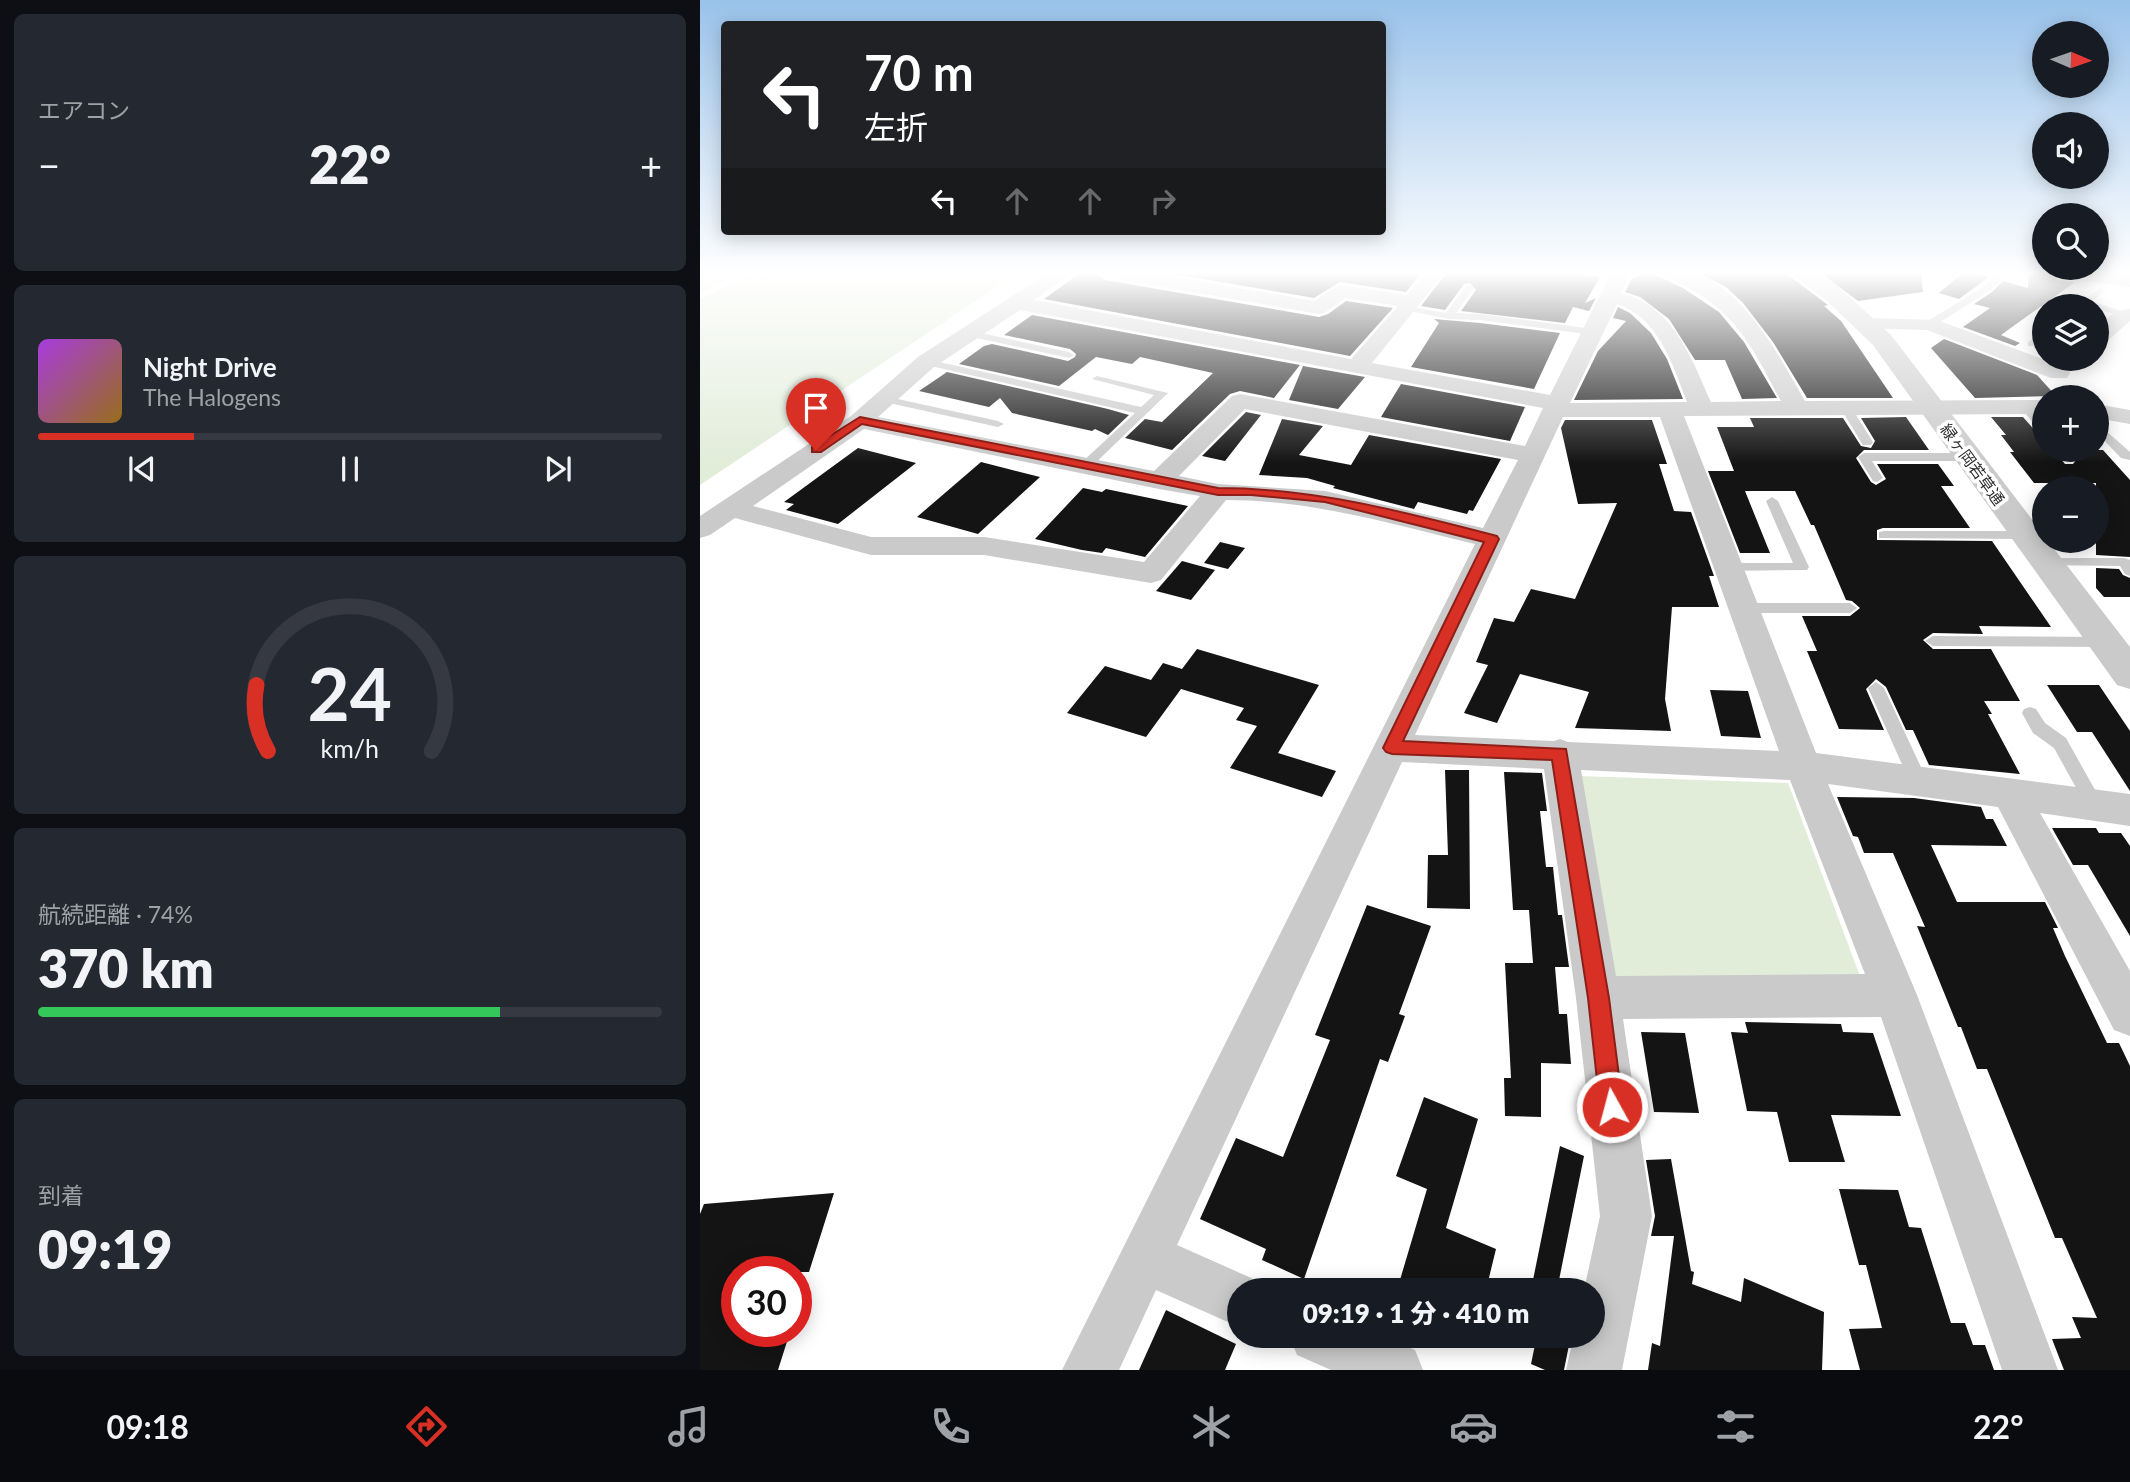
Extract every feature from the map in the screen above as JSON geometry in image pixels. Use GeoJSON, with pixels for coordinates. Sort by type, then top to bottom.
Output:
{"type":"FeatureCollection","features":[{"type":"Feature","properties":{"kind":"street"},"geometry":{"type":"LineString","coordinates":[[700,529],[860,421],[926,362],[964,335]]}},
{"type":"Feature","properties":{"kind":"street"},"geometry":{"type":"LineString","coordinates":[[1192,335],[1358,365],[1556,407],[1686,410],[2032,407]]}},
{"type":"Feature","properties":{"kind":"street"},"geometry":{"type":"LineString","coordinates":[[1358,365],[1384,335]]}},
{"type":"Feature","properties":{"kind":"street"},"geometry":{"type":"LineString","coordinates":[[1090,1370],[1592,335]]}},
{"type":"Feature","properties":{"kind":"street"},"geometry":{"type":"LineString","coordinates":[[1665,335],[1684,365],[1686,410],[1729,568],[1802,766],[1895,995],[2030,1370]]}},
{"type":"Feature","properties":{"kind":"street"},"geometry":{"type":"LineString","coordinates":[[1756,335],[1797,410]]}},
{"type":"Feature","properties":{"kind":"street","name":"緑ヶ岡若草通"},"geometry":{"type":"LineString","coordinates":[[1875,335],[2130,675]]}},
{"type":"Feature","properties":{"kind":"street"},"geometry":{"type":"LineString","coordinates":[[1966,335],[2032,355]]}},
{"type":"Feature","properties":{"kind":"street"},"geometry":{"type":"LineString","coordinates":[[1159,481],[1240,401],[1533,455]]}},
{"type":"Feature","properties":{"kind":"street"},"geometry":{"type":"LineString","coordinates":[[2109,413],[2130,417]]}},
{"type":"Feature","properties":{"kind":"street"},"geometry":{"type":"LineString","coordinates":[[860,421],[1218,492],[1251,492],[1325,499],[1492,539]]}},
{"type":"Feature","properties":{"kind":"street"},"geometry":{"type":"LineString","coordinates":[[730,508],[871,546],[984,546],[1151,573],[1218,492]]}},
{"type":"Feature","properties":{"kind":"street"},"geometry":{"type":"LineString","coordinates":[[1392,748],[1560,753],[1802,766],[2113,808]]}},
{"type":"Feature","properties":{"kind":"street"},"geometry":{"type":"LineString","coordinates":[[1560,753],[1598,998],[1626,1216],[1594,1370]]}},
{"type":"Feature","properties":{"kind":"street"},"geometry":{"type":"LineString","coordinates":[[2011,795],[2130,1014]]}},
{"type":"Feature","properties":{"kind":"street"},"geometry":{"type":"LineString","coordinates":[[1598,998],[1895,995]]}},
{"type":"Feature","properties":{"kind":"street"},"geometry":{"type":"LineString","coordinates":[[1144,1258],[1227,1295]]}},
{"type":"Feature","properties":{"kind":"street"},"geometry":{"type":"LineString","coordinates":[[1346,1348],[1395,1370]]}},
{"type":"Feature","properties":{"kind":"lane"},"geometry":{"type":"LineString","coordinates":[[976,335],[1069,355]]}},
{"type":"Feature","properties":{"kind":"lane"},"geometry":{"type":"LineString","coordinates":[[926,362],[1143,411]]}},
{"type":"Feature","properties":{"kind":"lane"},"geometry":{"type":"LineString","coordinates":[[1085,466],[1162,393],[1097,379]]}},
{"type":"Feature","properties":{"kind":"lane"},"geometry":{"type":"LineString","coordinates":[[884,399],[998,424]]}},
{"type":"Feature","properties":{"kind":"lane"},"geometry":{"type":"LineString","coordinates":[[1847,409],[1867,442]]}},
{"type":"Feature","properties":{"kind":"lane"},"geometry":{"type":"LineString","coordinates":[[2109,438],[2125,455],[2130,456]]}},
{"type":"Feature","properties":{"kind":"lane"},"geometry":{"type":"LineString","coordinates":[[1877,478],[1864,457],[1969,457]]}},
{"type":"Feature","properties":{"kind":"lane"},"geometry":{"type":"LineString","coordinates":[[1729,568],[1802,567],[1772,501]]}},
{"type":"Feature","properties":{"kind":"lane"},"geometry":{"type":"LineString","coordinates":[[1884,535],[2026,535]]}},
{"type":"Feature","properties":{"kind":"lane"},"geometry":{"type":"LineString","coordinates":[[2046,562],[2124,562],[2130,571]]}},
{"type":"Feature","properties":{"kind":"lane"},"geometry":{"type":"LineString","coordinates":[[1744,608],[1850,608]]}},
{"type":"Feature","properties":{"kind":"lane"},"geometry":{"type":"LineString","coordinates":[[1933,641],[2105,642]]}},
{"type":"Feature","properties":{"kind":"lane"},"geometry":{"type":"LineString","coordinates":[[1876,688],[1918,780]]}},
{"type":"Feature","properties":{"kind":"lane"},"geometry":{"type":"LineString","coordinates":[[2031,713],[2039,728],[2060,743],[2113,808]]}},
{"type":"Feature","properties":{"kind":"green space"},"geometry":{"type":"Polygon","coordinates":[[[700,335],[925,335],[700,485],[700,335]]]}},
{"type":"Feature","properties":{"kind":"green space"},"geometry":{"type":"Polygon","coordinates":[[[1579,776],[1788,783],[1861,979],[1612,983],[1579,776]]]}},
{"type":"Feature","properties":{"kind":"building"},"geometry":{"type":"Polygon","coordinates":[[[1004,335],[1139,335],[1300,365],[1274,398],[1240,391],[1230,394],[1172,450],[1125,438],[1145,419],[1162,422],[1213,373],[1140,357],[1132,364],[1096,357],[1059,386],[959,364],[984,346],[992,344],[1068,361],[1076,354],[1070,349],[1004,335]]]}},
{"type":"Feature","properties":{"kind":"building"},"geometry":{"type":"Polygon","coordinates":[[[1237,335],[1369,335],[1350,356],[1237,335]]]}},
{"type":"Feature","properties":{"kind":"building"},"geometry":{"type":"Polygon","coordinates":[[[1431,335],[1559,335],[1534,389],[1411,367],[1431,335]]]}},
{"type":"Feature","properties":{"kind":"building"},"geometry":{"type":"Polygon","coordinates":[[[1613,335],[1652,335],[1667,359],[1683,399],[1574,400],[1598,351],[1613,335]]]}},
{"type":"Feature","properties":{"kind":"building"},"geometry":{"type":"Polygon","coordinates":[[[1679,335],[1738,335],[1777,398],[1742,399],[1725,360],[1695,360],[1679,335]]]}},
{"type":"Feature","properties":{"kind":"building"},"geometry":{"type":"Polygon","coordinates":[[[1768,335],[1850,335],[1893,398],[1807,398],[1768,335]]]}},
{"type":"Feature","properties":{"kind":"building"},"geometry":{"type":"Polygon","coordinates":[[[1985,335],[2001,335],[2020,343],[2015,346],[1985,335]]]}},
{"type":"Feature","properties":{"kind":"building"},"geometry":{"type":"Polygon","coordinates":[[[1944,339],[2037,375],[2046,385],[2032,385],[2032,397],[1975,398],[1931,348],[1944,339]]]}},
{"type":"Feature","properties":{"kind":"building"},"geometry":{"type":"Polygon","coordinates":[[[1303,366],[1365,377],[1338,409],[1289,400],[1303,366]]]}},
{"type":"Feature","properties":{"kind":"building"},"geometry":{"type":"Polygon","coordinates":[[[947,372],[1129,415],[1108,435],[1095,429],[1092,431],[1012,413],[1000,398],[989,407],[919,391],[947,372]]]}},
{"type":"Feature","properties":{"kind":"building"},"geometry":{"type":"Polygon","coordinates":[[[1401,384],[1525,407],[1510,441],[1381,417],[1401,384]]]}},
{"type":"Feature","properties":{"kind":"building"},"geometry":{"type":"Polygon","coordinates":[[[1246,412],[1261,415],[1225,461],[1202,456],[1246,412]]]}},
{"type":"Feature","properties":{"kind":"building"},"geometry":{"type":"Polygon","coordinates":[[[1906,417],[1929,450],[1864,450],[1856,458],[1871,482],[1876,485],[1886,479],[1877,464],[1938,464],[1954,486],[1941,486],[1970,528],[1883,528],[1877,530],[1877,540],[1992,541],[2051,627],[1979,626],[1983,634],[1933,633],[1923,640],[1933,649],[1991,649],[2020,701],[1984,701],[1992,714],[1988,714],[2020,774],[1929,765],[1913,730],[1906,730],[1886,687],[1876,679],[1866,689],[1884,730],[1839,729],[1807,651],[1817,651],[1802,616],[1850,616],[1860,608],[1852,601],[1846,600],[1814,525],[1811,525],[1795,491],[1745,491],[1770,553],[1740,553],[1708,471],[1734,471],[1717,427],[1754,427],[1750,418],[1843,418],[1861,446],[1871,448],[1875,441],[1861,418],[1906,417]]]}},
{"type":"Feature","properties":{"kind":"building"},"geometry":{"type":"Polygon","coordinates":[[[1991,417],[2023,417],[2032,427],[2032,462],[2109,462],[2109,457],[2130,480],[2130,557],[2096,555],[2109,553],[2109,476],[2032,476],[2032,480],[2010,452],[2014,452],[2001,435],[2006,435],[1991,417]]]}},
{"type":"Feature","properties":{"kind":"building"},"geometry":{"type":"Polygon","coordinates":[[[1282,419],[1323,426],[1299,455],[1351,465],[1369,435],[1501,459],[1473,511],[1469,510],[1467,514],[1418,502],[1414,509],[1333,488],[1335,486],[1307,478],[1259,475],[1282,419]]]}},
{"type":"Feature","properties":{"kind":"building"},"geometry":{"type":"Polygon","coordinates":[[[1565,420],[1652,420],[1667,464],[1659,464],[1674,511],[1691,512],[1714,576],[1709,576],[1719,607],[1672,607],[1665,699],[1671,731],[1575,728],[1589,692],[1520,674],[1497,723],[1464,713],[1488,665],[1476,662],[1494,618],[1514,622],[1531,589],[1575,599],[1617,503],[1578,504],[1561,428],[1565,420]]]}},
{"type":"Feature","properties":{"kind":"building"},"geometry":{"type":"Polygon","coordinates":[[[858,448],[916,463],[838,524],[786,510],[794,504],[784,502],[858,448]]]}},
{"type":"Feature","properties":{"kind":"building"},"geometry":{"type":"Polygon","coordinates":[[[981,462],[1040,477],[978,534],[917,517],[981,462]]]}},
{"type":"Feature","properties":{"kind":"building"},"geometry":{"type":"Polygon","coordinates":[[[1083,488],[1102,492],[1106,489],[1188,506],[1145,557],[1106,548],[1102,553],[1082,550],[1035,539],[1083,488]]]}},
{"type":"Feature","properties":{"kind":"building"},"geometry":{"type":"Polygon","coordinates":[[[1220,542],[1245,548],[1228,569],[1204,563],[1220,542]]]}},
{"type":"Feature","properties":{"kind":"building"},"geometry":{"type":"Polygon","coordinates":[[[1182,561],[1215,570],[1191,600],[1156,591],[1182,561]]]}},
{"type":"Feature","properties":{"kind":"building"},"geometry":{"type":"Polygon","coordinates":[[[2096,568],[2119,569],[2123,575],[2130,578],[2130,597],[2104,597],[2096,588],[2096,568]]]}},
{"type":"Feature","properties":{"kind":"building"},"geometry":{"type":"Polygon","coordinates":[[[1197,649],[1319,685],[1278,753],[1336,771],[1322,797],[1230,768],[1257,726],[1236,720],[1244,708],[1181,689],[1146,737],[1067,713],[1105,666],[1151,680],[1163,663],[1182,669],[1197,649]]]}},
{"type":"Feature","properties":{"kind":"building"},"geometry":{"type":"Polygon","coordinates":[[[2047,685],[2099,685],[2130,731],[2130,791],[2092,732],[2077,732],[2047,685]]]}},
{"type":"Feature","properties":{"kind":"building"},"geometry":{"type":"Polygon","coordinates":[[[1710,690],[1748,691],[1761,738],[1721,736],[1710,690]]]}},
{"type":"Feature","properties":{"kind":"building"},"geometry":{"type":"Polygon","coordinates":[[[1445,770],[1469,770],[1470,909],[1427,908],[1428,855],[1448,855],[1445,770]]]}},
{"type":"Feature","properties":{"kind":"building"},"geometry":{"type":"Polygon","coordinates":[[[1504,772],[1542,773],[1547,811],[1540,811],[1546,867],[1553,867],[1558,915],[1562,915],[1569,967],[1555,967],[1559,1014],[1567,1014],[1571,1064],[1541,1063],[1541,1117],[1505,1116],[1504,1078],[1511,1078],[1505,963],[1533,963],[1529,910],[1513,910],[1504,772]]]}},
{"type":"Feature","properties":{"kind":"building"},"geometry":{"type":"Polygon","coordinates":[[[1837,797],[1914,798],[1981,807],[1986,819],[1993,819],[2007,846],[1931,845],[1957,902],[2045,902],[2058,928],[2053,928],[2065,956],[2107,1043],[2119,1043],[2130,1066],[2130,1370],[2064,1370],[2052,1339],[2081,1338],[2072,1317],[2097,1318],[2062,1238],[2055,1238],[1987,1069],[1977,1069],[1961,1027],[1958,1027],[1917,926],[1925,927],[1893,853],[1864,853],[1858,837],[1853,836],[1837,797]]]}},
{"type":"Feature","properties":{"kind":"building"},"geometry":{"type":"Polygon","coordinates":[[[2052,828],[2096,828],[2099,833],[2121,833],[2130,846],[2130,936],[2088,865],[2073,865],[2052,828]]]}},
{"type":"Feature","properties":{"kind":"building"},"geometry":{"type":"Polygon","coordinates":[[[1367,905],[1431,926],[1399,1014],[1405,1016],[1388,1062],[1380,1059],[1304,1278],[1302,1278],[1262,1260],[1266,1249],[1200,1219],[1236,1138],[1283,1157],[1330,1040],[1315,1035],[1367,905]]]}},
{"type":"Feature","properties":{"kind":"building"},"geometry":{"type":"Polygon","coordinates":[[[1745,1022],[1841,1024],[1843,1032],[1873,1033],[1901,1116],[1831,1115],[1845,1162],[1789,1162],[1777,1112],[1747,1111],[1731,1032],[1748,1033],[1745,1022]]]}},
{"type":"Feature","properties":{"kind":"building"},"geometry":{"type":"Polygon","coordinates":[[[1641,1032],[1685,1033],[1699,1113],[1654,1112],[1641,1032]]]}},
{"type":"Feature","properties":{"kind":"building"},"geometry":{"type":"Polygon","coordinates":[[[1424,1097],[1478,1119],[1446,1228],[1496,1249],[1489,1278],[1401,1278],[1427,1189],[1396,1176],[1424,1097]]]}},
{"type":"Feature","properties":{"kind":"building"},"geometry":{"type":"Polygon","coordinates":[[[1560,1146],[1584,1156],[1559,1278],[1533,1278],[1560,1146]]]}},
{"type":"Feature","properties":{"kind":"building"},"geometry":{"type":"Polygon","coordinates":[[[1671,1159],[1691,1271],[1694,1272],[1692,1284],[1741,1302],[1744,1278],[1824,1312],[1822,1370],[1648,1370],[1652,1343],[1660,1346],[1674,1236],[1651,1236],[1655,1216],[1646,1160],[1671,1159]]]}},
{"type":"Feature","properties":{"kind":"building"},"geometry":{"type":"Polygon","coordinates":[[[1839,1189],[1898,1190],[1909,1227],[1921,1228],[1951,1323],[1965,1323],[1973,1345],[1985,1345],[1994,1370],[1860,1370],[1849,1329],[1882,1328],[1866,1265],[1859,1265],[1839,1189]]]}},
{"type":"Feature","properties":{"kind":"building"},"geometry":{"type":"Polygon","coordinates":[[[834,1193],[812,1263],[812,1256],[721,1256],[721,1347],[785,1347],[778,1370],[700,1370],[700,1214],[704,1204],[834,1193]]]}},
{"type":"Feature","properties":{"kind":"building"},"geometry":{"type":"Polygon","coordinates":[[[1166,1310],[1227,1340],[1227,1348],[1234,1348],[1225,1370],[1139,1370],[1166,1310]]]}},
{"type":"Feature","properties":{"kind":"building"},"geometry":{"type":"Polygon","coordinates":[[[1534,1348],[1568,1348],[1564,1370],[1545,1370],[1531,1364],[1534,1348]]]}},
{"type":"Feature","properties":{"kind":"route"},"geometry":{"type":"LineString","coordinates":[[816,450],[860,421],[1218,492],[1251,492],[1325,499],[1492,539],[1392,748],[1560,753],[1612,1107]]}}]}
